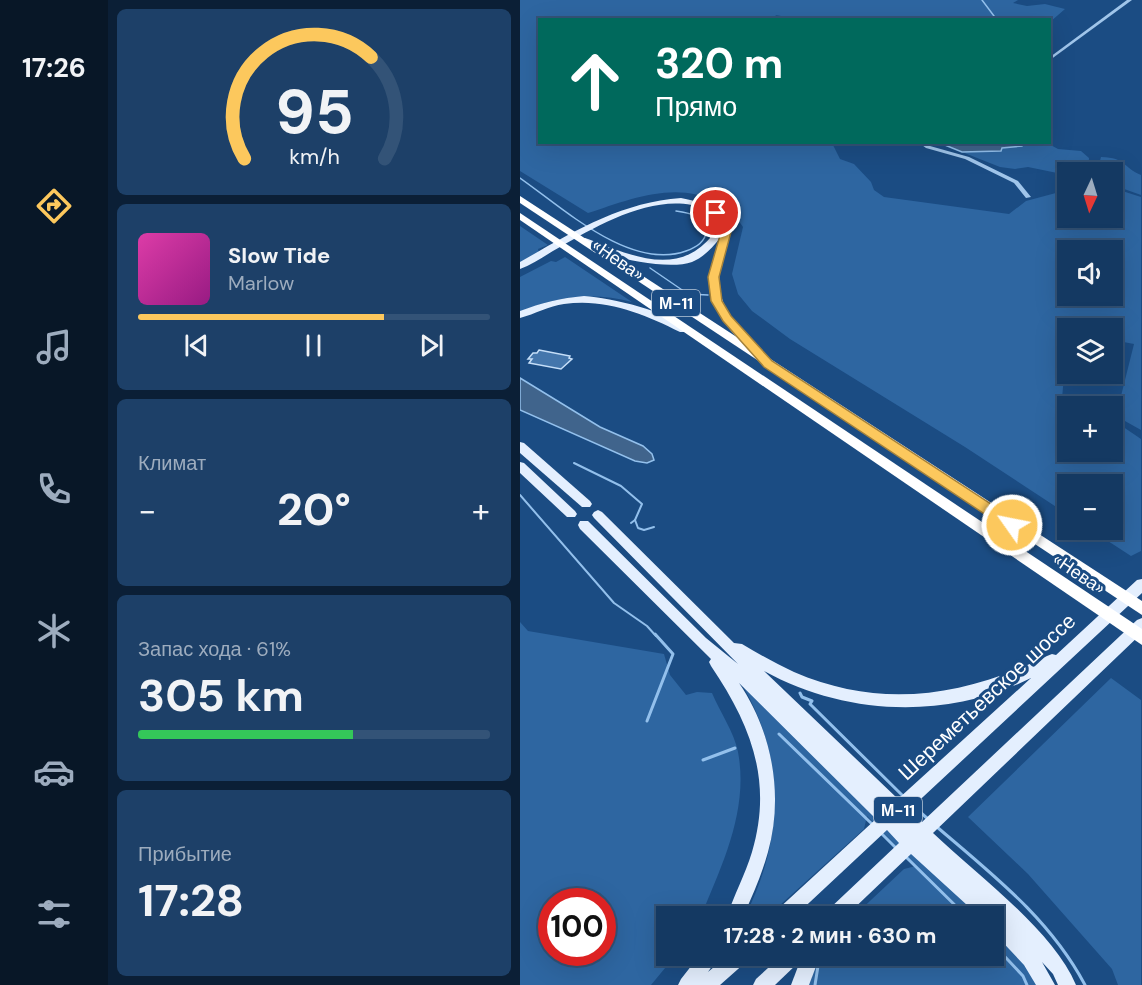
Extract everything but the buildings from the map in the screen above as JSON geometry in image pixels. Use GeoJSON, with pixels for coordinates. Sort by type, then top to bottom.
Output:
{"type":"FeatureCollection","features":[{"type":"Feature","properties":{"kind":"highway","name":"«Нева»"},"geometry":{"type":"LineString","coordinates":[[520,199],[1141,609]]}},
{"type":"Feature","properties":{"kind":"highway","name":"«Нева»"},"geometry":{"type":"LineString","coordinates":[[520,216],[1141,638]]}},
{"type":"Feature","properties":{"kind":"main road","name":"М-11"},"geometry":{"type":"LineString","coordinates":[[520,266],[544,256],[631,208],[665,200],[696,203],[716,213],[724,221],[726,232],[714,277],[717,301],[727,318],[768,364]]}},
{"type":"Feature","properties":{"kind":"main road","name":"М-11"},"geometry":{"type":"LineString","coordinates":[[585,241],[638,260],[667,263],[702,252],[712,243],[716,233],[715,223],[707,214],[694,208],[675,205],[647,209],[605,224]]}},
{"type":"Feature","properties":{"kind":"main road","name":"М-11"},"geometry":{"type":"LineString","coordinates":[[520,273],[544,256]]}},
{"type":"Feature","properties":{"kind":"main road","name":"М-11"},"geometry":{"type":"LineString","coordinates":[[520,315],[562,301],[603,299],[654,314],[687,331]]}},
{"type":"Feature","properties":{"kind":"main road"},"geometry":{"type":"LineString","coordinates":[[520,446],[586,504]]}},
{"type":"Feature","properties":{"kind":"main road"},"geometry":{"type":"LineString","coordinates":[[520,466],[571,514]]}},
{"type":"Feature","properties":{"kind":"main road","name":"М-11"},"geometry":{"type":"LineString","coordinates":[[598,515],[722,641],[1013,918],[1053,961],[1067,985]]}},
{"type":"Feature","properties":{"kind":"main road","name":"М-11"},"geometry":{"type":"LineString","coordinates":[[584,525],[701,642],[755,688],[924,855],[980,906]]}},
{"type":"Feature","properties":{"kind":"main road","name":"Шереметьевское шоссе"},"geometry":{"type":"LineString","coordinates":[[794,906],[1140,585]]}},
{"type":"Feature","properties":{"kind":"main road"},"geometry":{"type":"LineString","coordinates":[[845,906],[1141,624]]}},
{"type":"Feature","properties":{"kind":"main road","name":"М-11"},"geometry":{"type":"LineString","coordinates":[[722,641],[795,679],[827,691],[854,698],[910,703],[982,691],[1033,671],[1069,650]]}},
{"type":"Feature","properties":{"kind":"main road","name":"М-11"},"geometry":{"type":"LineString","coordinates":[[701,642],[731,681],[745,706],[763,750],[768,800],[761,853],[740,906]]}},
{"type":"Feature","properties":{"kind":"main road"},"geometry":{"type":"LineString","coordinates":[[846,906],[850,901]]}},
{"type":"Feature","properties":{"kind":"main road"},"geometry":{"type":"LineString","coordinates":[[1004,931],[1030,959],[1046,985]]}},
{"type":"Feature","properties":{"kind":"main road"},"geometry":{"type":"LineString","coordinates":[[687,985],[702,966]]}},
{"type":"Feature","properties":{"kind":"main road"},"geometry":{"type":"LineString","coordinates":[[708,985],[729,966]]}},
{"type":"Feature","properties":{"kind":"main road"},"geometry":{"type":"LineString","coordinates":[[762,985],[782,966]]}},
{"type":"Feature","properties":{"kind":"main road"},"geometry":{"type":"LineString","coordinates":[[799,985],[807,966]]}},
{"type":"Feature","properties":{"kind":"street"},"geometry":{"type":"LineString","coordinates":[[1051,58],[1130,0]]}},
{"type":"Feature","properties":{"kind":"street"},"geometry":{"type":"LineString","coordinates":[[924,144],[967,158],[1016,182],[1028,197]]}},
{"type":"Feature","properties":{"kind":"shaded area"},"geometry":{"type":"Polygon","coordinates":[[[520,0],[1018,0],[1013,3],[1027,6],[1045,4],[1065,9],[1051,21],[1051,18],[794,18],[775,15],[779,18],[538,18],[538,144],[832,144],[840,159],[854,164],[871,182],[874,190],[884,197],[1009,214],[1026,201],[1057,193],[1057,228],[1123,228],[1123,191],[1141,197],[1141,430],[1123,420],[1123,396],[1121,396],[1134,344],[1123,342],[1123,318],[1057,318],[1057,384],[1063,384],[1062,396],[1057,396],[1057,462],[1123,462],[1123,427],[1141,439],[1141,551],[1131,556],[1106,540],[1123,540],[1123,474],[1057,474],[1057,507],[965,447],[790,339],[752,311],[738,294],[732,274],[743,227],[733,211],[701,196],[685,193],[668,192],[636,198],[588,213],[520,171],[520,0]]]}},
{"type":"Feature","properties":{"kind":"shaded area"},"geometry":{"type":"Polygon","coordinates":[[[942,144],[1023,144],[1002,148],[1001,151],[962,152],[942,144]]]}},
{"type":"Feature","properties":{"kind":"shaded area"},"geometry":{"type":"Polygon","coordinates":[[[1023,144],[1049,144],[1058,149],[1081,151],[1089,158],[1089,162],[1057,162],[1057,173],[1028,167],[1015,169],[1000,167],[962,152],[1022,146],[1023,144]]]}},
{"type":"Feature","properties":{"kind":"shaded area"},"geometry":{"type":"Polygon","coordinates":[[[1101,157],[1121,162],[1100,162],[1101,157]]]}},
{"type":"Feature","properties":{"kind":"shaded area"},"geometry":{"type":"Polygon","coordinates":[[[1123,163],[1141,175],[1141,195],[1123,189],[1123,163]]]}},
{"type":"Feature","properties":{"kind":"shaded area"},"geometry":{"type":"Polygon","coordinates":[[[520,226],[548,245],[538,249],[539,253],[520,263],[520,226]]]}},
{"type":"Feature","properties":{"kind":"shaded area"},"geometry":{"type":"Polygon","coordinates":[[[565,257],[632,302],[604,297],[575,297],[547,302],[520,312],[520,277],[551,261],[556,262],[565,257]]]}},
{"type":"Feature","properties":{"kind":"shaded area"},"geometry":{"type":"Polygon","coordinates":[[[520,378],[600,427],[643,446],[652,454],[654,460],[647,463],[635,461],[520,410],[520,378]]]}},
{"type":"Feature","properties":{"kind":"shaded area"},"geometry":{"type":"Polygon","coordinates":[[[520,622],[528,631],[664,654],[670,675],[686,695],[697,692],[712,693],[736,745],[740,795],[732,837],[725,857],[705,906],[656,906],[656,966],[667,966],[651,985],[520,985],[520,622]]]}},
{"type":"Feature","properties":{"kind":"shaded area"},"geometry":{"type":"Polygon","coordinates":[[[1111,678],[1141,700],[1141,985],[1118,985],[1112,969],[1028,874],[968,817],[1111,678]]]}},
{"type":"Feature","properties":{"kind":"shaded area"},"geometry":{"type":"Polygon","coordinates":[[[744,688],[971,906],[865,906],[904,869],[916,866],[867,816],[864,829],[779,906],[750,906],[767,859],[774,802],[773,773],[758,716],[744,688]]]}},
{"type":"Feature","properties":{"kind":"shaded area"},"geometry":{"type":"Polygon","coordinates":[[[1004,940],[1025,962],[1039,985],[806,985],[814,966],[1004,966],[1004,940]]]}},
{"type":"Feature","properties":{"kind":"waterway"},"geometry":{"type":"LineString","coordinates":[[982,0],[996,18]]}},
{"type":"Feature","properties":{"kind":"waterway"},"geometry":{"type":"LineString","coordinates":[[520,178],[598,233],[620,245],[642,252],[665,255],[686,251],[702,241],[707,230],[702,221],[691,214],[676,211]]}},
{"type":"Feature","properties":{"kind":"waterway"},"geometry":{"type":"LineString","coordinates":[[650,268],[688,294],[708,295]]}},
{"type":"Feature","properties":{"kind":"waterway"},"geometry":{"type":"LineString","coordinates":[[574,463],[621,486],[642,504],[635,520]]}},
{"type":"Feature","properties":{"kind":"waterway"},"geometry":{"type":"LineString","coordinates":[[520,495],[614,603],[647,626],[656,636]]}},
{"type":"Feature","properties":{"kind":"waterway"},"geometry":{"type":"LineString","coordinates":[[631,523],[635,520]]}},
{"type":"Feature","properties":{"kind":"waterway"},"geometry":{"type":"LineString","coordinates":[[635,520],[638,528],[644,530],[654,527]]}},
{"type":"Feature","properties":{"kind":"waterway"},"geometry":{"type":"LineString","coordinates":[[647,721],[673,654],[655,634]]}},
{"type":"Feature","properties":{"kind":"waterway"},"geometry":{"type":"LineString","coordinates":[[800,693],[802,697],[812,701],[810,704],[904,797]]}},
{"type":"Feature","properties":{"kind":"waterway"},"geometry":{"type":"LineString","coordinates":[[779,734],[872,824]]}},
{"type":"Feature","properties":{"kind":"waterway"},"geometry":{"type":"LineString","coordinates":[[703,760],[735,748]]}},
{"type":"Feature","properties":{"kind":"waterway"},"geometry":{"type":"LineString","coordinates":[[912,805],[928,819]]}},
{"type":"Feature","properties":{"kind":"waterway"},"geometry":{"type":"LineString","coordinates":[[937,827],[1019,899],[1038,919],[1071,961],[1085,985]]}},
{"type":"Feature","properties":{"kind":"waterway"},"geometry":{"type":"LineString","coordinates":[[882,834],[895,847]]}},
{"type":"Feature","properties":{"kind":"waterway"},"geometry":{"type":"LineString","coordinates":[[906,857],[956,906]]}},
{"type":"Feature","properties":{"kind":"waterway"},"geometry":{"type":"LineString","coordinates":[[1004,956],[1023,976],[1027,985]]}},
{"type":"Feature","properties":{"kind":"waterway"},"geometry":{"type":"LineString","coordinates":[[815,985],[818,966]]}},
{"type":"Feature","properties":{"kind":"route"},"geometry":{"type":"LineString","coordinates":[[716,213],[721,216],[726,226],[714,277],[714,292],[717,301],[727,318],[768,364],[1012,525]]}}]}
